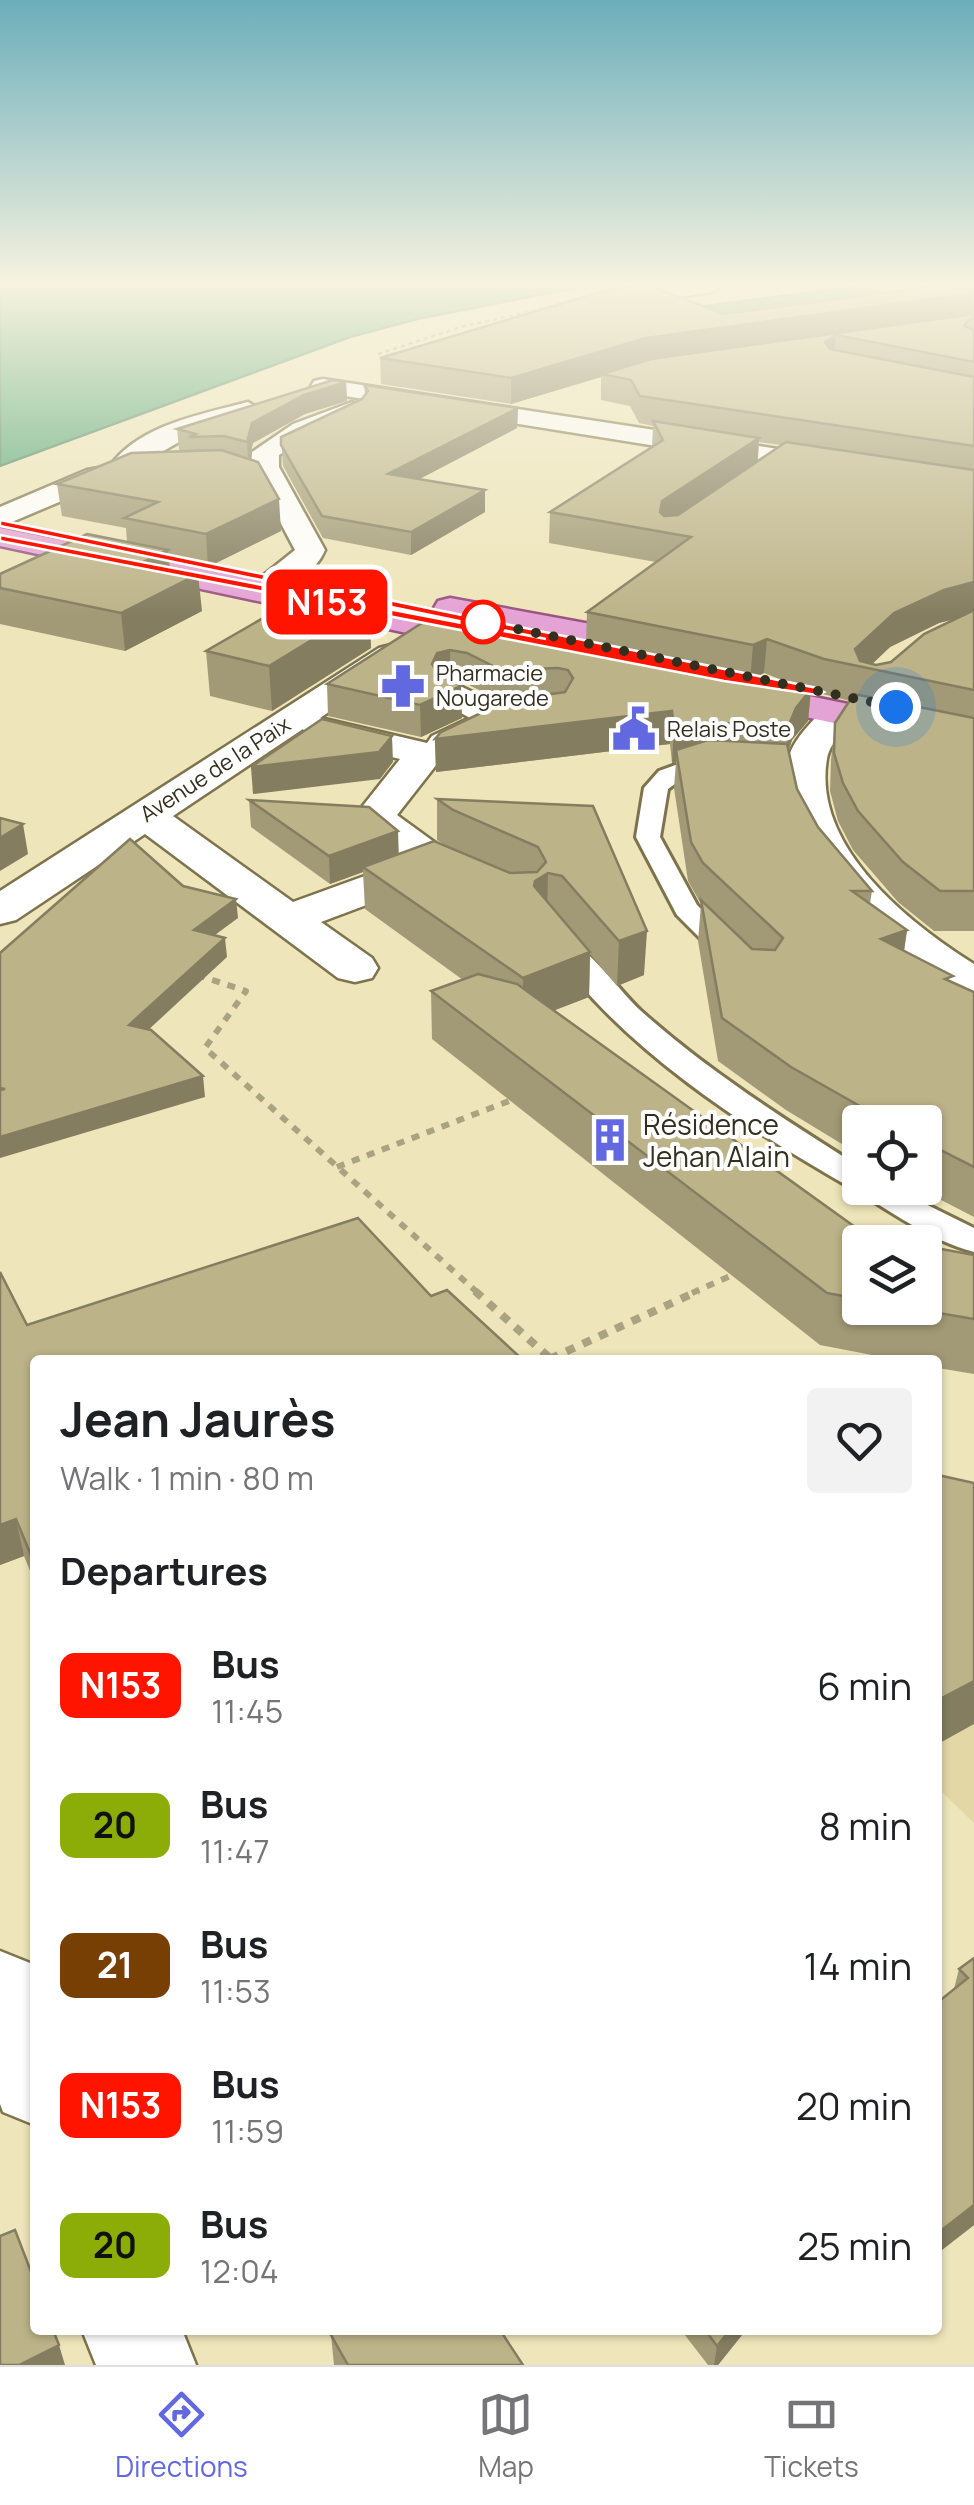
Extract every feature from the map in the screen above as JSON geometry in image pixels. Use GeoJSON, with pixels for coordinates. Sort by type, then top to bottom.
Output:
{"type":"FeatureCollection","features":[{"type":"Feature","properties":{"kind":"main road"},"geometry":{"type":"LineString","coordinates":[[8,529],[276,578],[430,628],[966,713]]}},
{"type":"Feature","properties":{"kind":"main road"},"geometry":{"type":"LineString","coordinates":[[8,529],[762,683],[974,741]]}},
{"type":"Feature","properties":{"kind":"main road"},"geometry":{"type":"LineString","coordinates":[[695,670],[828,702],[966,713]]}},
{"type":"Feature","properties":{"kind":"street"},"geometry":{"type":"LineString","coordinates":[[276,578],[306,560],[310,550],[256,469],[302,430],[381,396]]}},
{"type":"Feature","properties":{"kind":"street"},"geometry":{"type":"LineString","coordinates":[[384,396],[974,488]]}},
{"type":"Feature","properties":{"kind":"street"},"geometry":{"type":"LineString","coordinates":[[508,417],[559,401]]}},
{"type":"Feature","properties":{"kind":"street"},"geometry":{"type":"LineString","coordinates":[[8,529],[80,483],[128,462],[160,440],[267,404]]}},
{"type":"Feature","properties":{"kind":"street"},"geometry":{"type":"LineString","coordinates":[[128,462],[172,469]]}},
{"type":"Feature","properties":{"kind":"street","name":"Avenue de la Paix"},"geometry":{"type":"LineString","coordinates":[[0,910],[430,628]]}},
{"type":"Feature","properties":{"kind":"street"},"geometry":{"type":"LineString","coordinates":[[288,918],[454,872],[374,817],[424,754],[515,717],[454,694]]}},
{"type":"Feature","properties":{"kind":"street"},"geometry":{"type":"LineString","coordinates":[[828,702],[818,738],[797,771],[820,835],[879,913],[974,985]]}},
{"type":"Feature","properties":{"kind":"street"},"geometry":{"type":"LineString","coordinates":[[289,722],[424,754]]}},
{"type":"Feature","properties":{"kind":"street"},"geometry":{"type":"LineString","coordinates":[[145,814],[355,968]]}},
{"type":"Feature","properties":{"kind":"street"},"geometry":{"type":"LineString","coordinates":[[0,1992],[30,2068]]}},
{"type":"Feature","properties":{"kind":"street"},"geometry":{"type":"LineString","coordinates":[[134,2335],[146,2365]]}},
{"type":"Feature","properties":{"kind":"lane"},"geometry":{"type":"LineString","coordinates":[[756,479],[785,459]]}},
{"type":"Feature","properties":{"kind":"lane"},"geometry":{"type":"LineString","coordinates":[[748,970],[686,909],[648,837],[656,788],[667,776],[704,766],[751,767]]}},
{"type":"Feature","properties":{"kind":"lane"},"geometry":{"type":"LineString","coordinates":[[549,926],[598,989],[672,1054],[842,1169]]}},
{"type":"Feature","properties":{"kind":"lane"},"geometry":{"type":"LineString","coordinates":[[898,1205],[974,1241]]}},
{"type":"Feature","properties":{"kind":"path"},"geometry":{"type":"LineString","coordinates":[[190,973],[246,991],[205,1048],[547,1355]]}},
{"type":"Feature","properties":{"kind":"path"},"geometry":{"type":"LineString","coordinates":[[336,1166],[509,1101]]}},
{"type":"Feature","properties":{"kind":"path"},"geometry":{"type":"LineString","coordinates":[[560,1355],[730,1276]]}},
{"type":"Feature","properties":{"kind":"shaded area"},"geometry":{"type":"Polygon","coordinates":[[[0,396],[189,396],[0,466],[0,396]]]}},
{"type":"Feature","properties":{"kind":"shaded area"},"geometry":{"type":"Polygon","coordinates":[[[942,1501],[974,1507],[974,1823],[942,1792],[942,1501]]]}},
{"type":"Feature","properties":{"kind":"building"},"geometry":{"type":"Polygon","coordinates":[[[281,396],[301,396],[252,423],[247,442],[224,436],[189,437],[196,434],[177,429],[281,396]]]}},
{"type":"Feature","properties":{"kind":"building"},"geometry":{"type":"Polygon","coordinates":[[[440,396],[518,408],[388,474],[485,490],[411,532],[322,516],[281,445],[281,437],[362,399],[440,396]]]}},
{"type":"Feature","properties":{"kind":"building"},"geometry":{"type":"Polygon","coordinates":[[[642,396],[974,396],[974,446],[642,396]]]}},
{"type":"Feature","properties":{"kind":"building"},"geometry":{"type":"Polygon","coordinates":[[[653,421],[759,438],[662,501],[660,512],[664,516],[678,515],[786,442],[974,470],[974,582],[944,590],[894,613],[855,649],[860,661],[876,665],[891,662],[924,634],[974,610],[974,690],[824,659],[767,639],[753,645],[587,612],[691,537],[550,512],[663,440],[653,421]]]}},
{"type":"Feature","properties":{"kind":"building"},"geometry":{"type":"Polygon","coordinates":[[[221,450],[258,462],[279,499],[206,534],[124,518],[158,502],[57,484],[131,453],[221,450]]]}},
{"type":"Feature","properties":{"kind":"building"},"geometry":{"type":"Polygon","coordinates":[[[87,534],[168,550],[143,562],[198,574],[121,613],[0,588],[0,574],[87,534]]]}},
{"type":"Feature","properties":{"kind":"building"},"geometry":{"type":"Polygon","coordinates":[[[308,592],[369,605],[269,666],[206,651],[308,592]]]}},
{"type":"Feature","properties":{"kind":"building"},"geometry":{"type":"Polygon","coordinates":[[[445,620],[551,641],[557,637],[811,689],[788,727],[708,722],[674,730],[672,711],[435,739],[441,732],[508,700],[565,692],[573,678],[568,670],[558,668],[501,670],[467,653],[450,650],[437,653],[432,664],[439,674],[461,686],[420,705],[327,684],[422,623],[445,620]]]}},
{"type":"Feature","properties":{"kind":"building"},"geometry":{"type":"Polygon","coordinates":[[[854,694],[974,718],[974,891],[940,891],[903,862],[858,811],[843,783],[834,753],[835,723],[854,694]]]}},
{"type":"Feature","properties":{"kind":"building"},"geometry":{"type":"Polygon","coordinates":[[[322,719],[392,736],[379,752],[251,767],[322,719]]]}},
{"type":"Feature","properties":{"kind":"building"},"geometry":{"type":"Polygon","coordinates":[[[708,740],[787,744],[797,789],[818,827],[872,891],[852,891],[907,930],[881,939],[953,976],[945,979],[974,992],[974,1167],[942,1151],[942,1105],[858,1105],[791,1067],[722,1018],[701,900],[752,949],[775,950],[783,938],[703,863],[691,842],[676,750],[708,740]]]}},
{"type":"Feature","properties":{"kind":"building"},"geometry":{"type":"Polygon","coordinates":[[[437,799],[593,806],[647,931],[619,941],[562,876],[548,873],[534,886],[590,952],[523,978],[363,867],[434,841],[510,873],[537,872],[546,862],[538,847],[453,810],[437,799]]]}},
{"type":"Feature","properties":{"kind":"building"},"geometry":{"type":"Polygon","coordinates":[[[249,800],[369,807],[398,831],[329,856],[249,800]]]}},
{"type":"Feature","properties":{"kind":"building"},"geometry":{"type":"Polygon","coordinates":[[[0,818],[23,824],[0,838],[0,818]]]}},
{"type":"Feature","properties":{"kind":"building"},"geometry":{"type":"Polygon","coordinates":[[[130,839],[183,886],[236,899],[194,930],[225,938],[129,1025],[151,1030],[203,1076],[0,1137],[0,1090],[5,1089],[0,1088],[0,953],[130,839]]]}},
{"type":"Feature","properties":{"kind":"building"},"geometry":{"type":"Polygon","coordinates":[[[478,974],[517,984],[852,1225],[842,1225],[842,1296],[827,1293],[431,991],[478,974]]]}},
{"type":"Feature","properties":{"kind":"building"},"geometry":{"type":"Polygon","coordinates":[[[358,1218],[431,1296],[447,1290],[518,1355],[30,1355],[30,1553],[16,1519],[0,1525],[0,1272],[27,1325],[358,1218]]]}},
{"type":"Feature","properties":{"kind":"building"},"geometry":{"type":"Polygon","coordinates":[[[942,1249],[974,1255],[974,1319],[942,1314],[942,1249]]]}},
{"type":"Feature","properties":{"kind":"building"},"geometry":{"type":"Polygon","coordinates":[[[942,1476],[974,1483],[974,1681],[942,1698],[942,1476]]]}},
{"type":"Feature","properties":{"kind":"building"},"geometry":{"type":"Polygon","coordinates":[[[974,1958],[974,2205],[942,2230],[942,1999],[968,1978],[959,1969],[974,1958]]]}},
{"type":"Feature","properties":{"kind":"building"},"geometry":{"type":"Polygon","coordinates":[[[15,2230],[30,2269],[30,2335],[55,2335],[59,2345],[19,2365],[0,2365],[0,2236],[15,2230]]]}},
{"type":"Feature","properties":{"kind":"building"},"geometry":{"type":"Polygon","coordinates":[[[331,2335],[503,2335],[523,2365],[348,2365],[331,2335]]]}},
{"type":"Feature","properties":{"kind":"building"},"geometry":{"type":"Polygon","coordinates":[[[709,2335],[726,2335],[717,2346],[709,2335]]]}},
{"type":"Feature","properties":{"kind":"bus line","name":"N153"},"geometry":{"type":"LineString","coordinates":[[0,523],[817,692],[724,678],[0,537]]}},
{"type":"Feature","properties":{"kind":"place","name":"Pharmacie Nougarede"},"geometry":{"type":"Point","coordinates":[403,686]}},
{"type":"Feature","properties":{"kind":"place","name":"Relais Poste"},"geometry":{"type":"Point","coordinates":[634,729]}},
{"type":"Feature","properties":{"kind":"place","name":"Résidence Jehan Alain"},"geometry":{"type":"Point","coordinates":[610,1140]}},
{"type":"Feature","properties":{"kind":"route"},"geometry":{"type":"LineString","coordinates":[[483,622],[896,707]]}}]}
